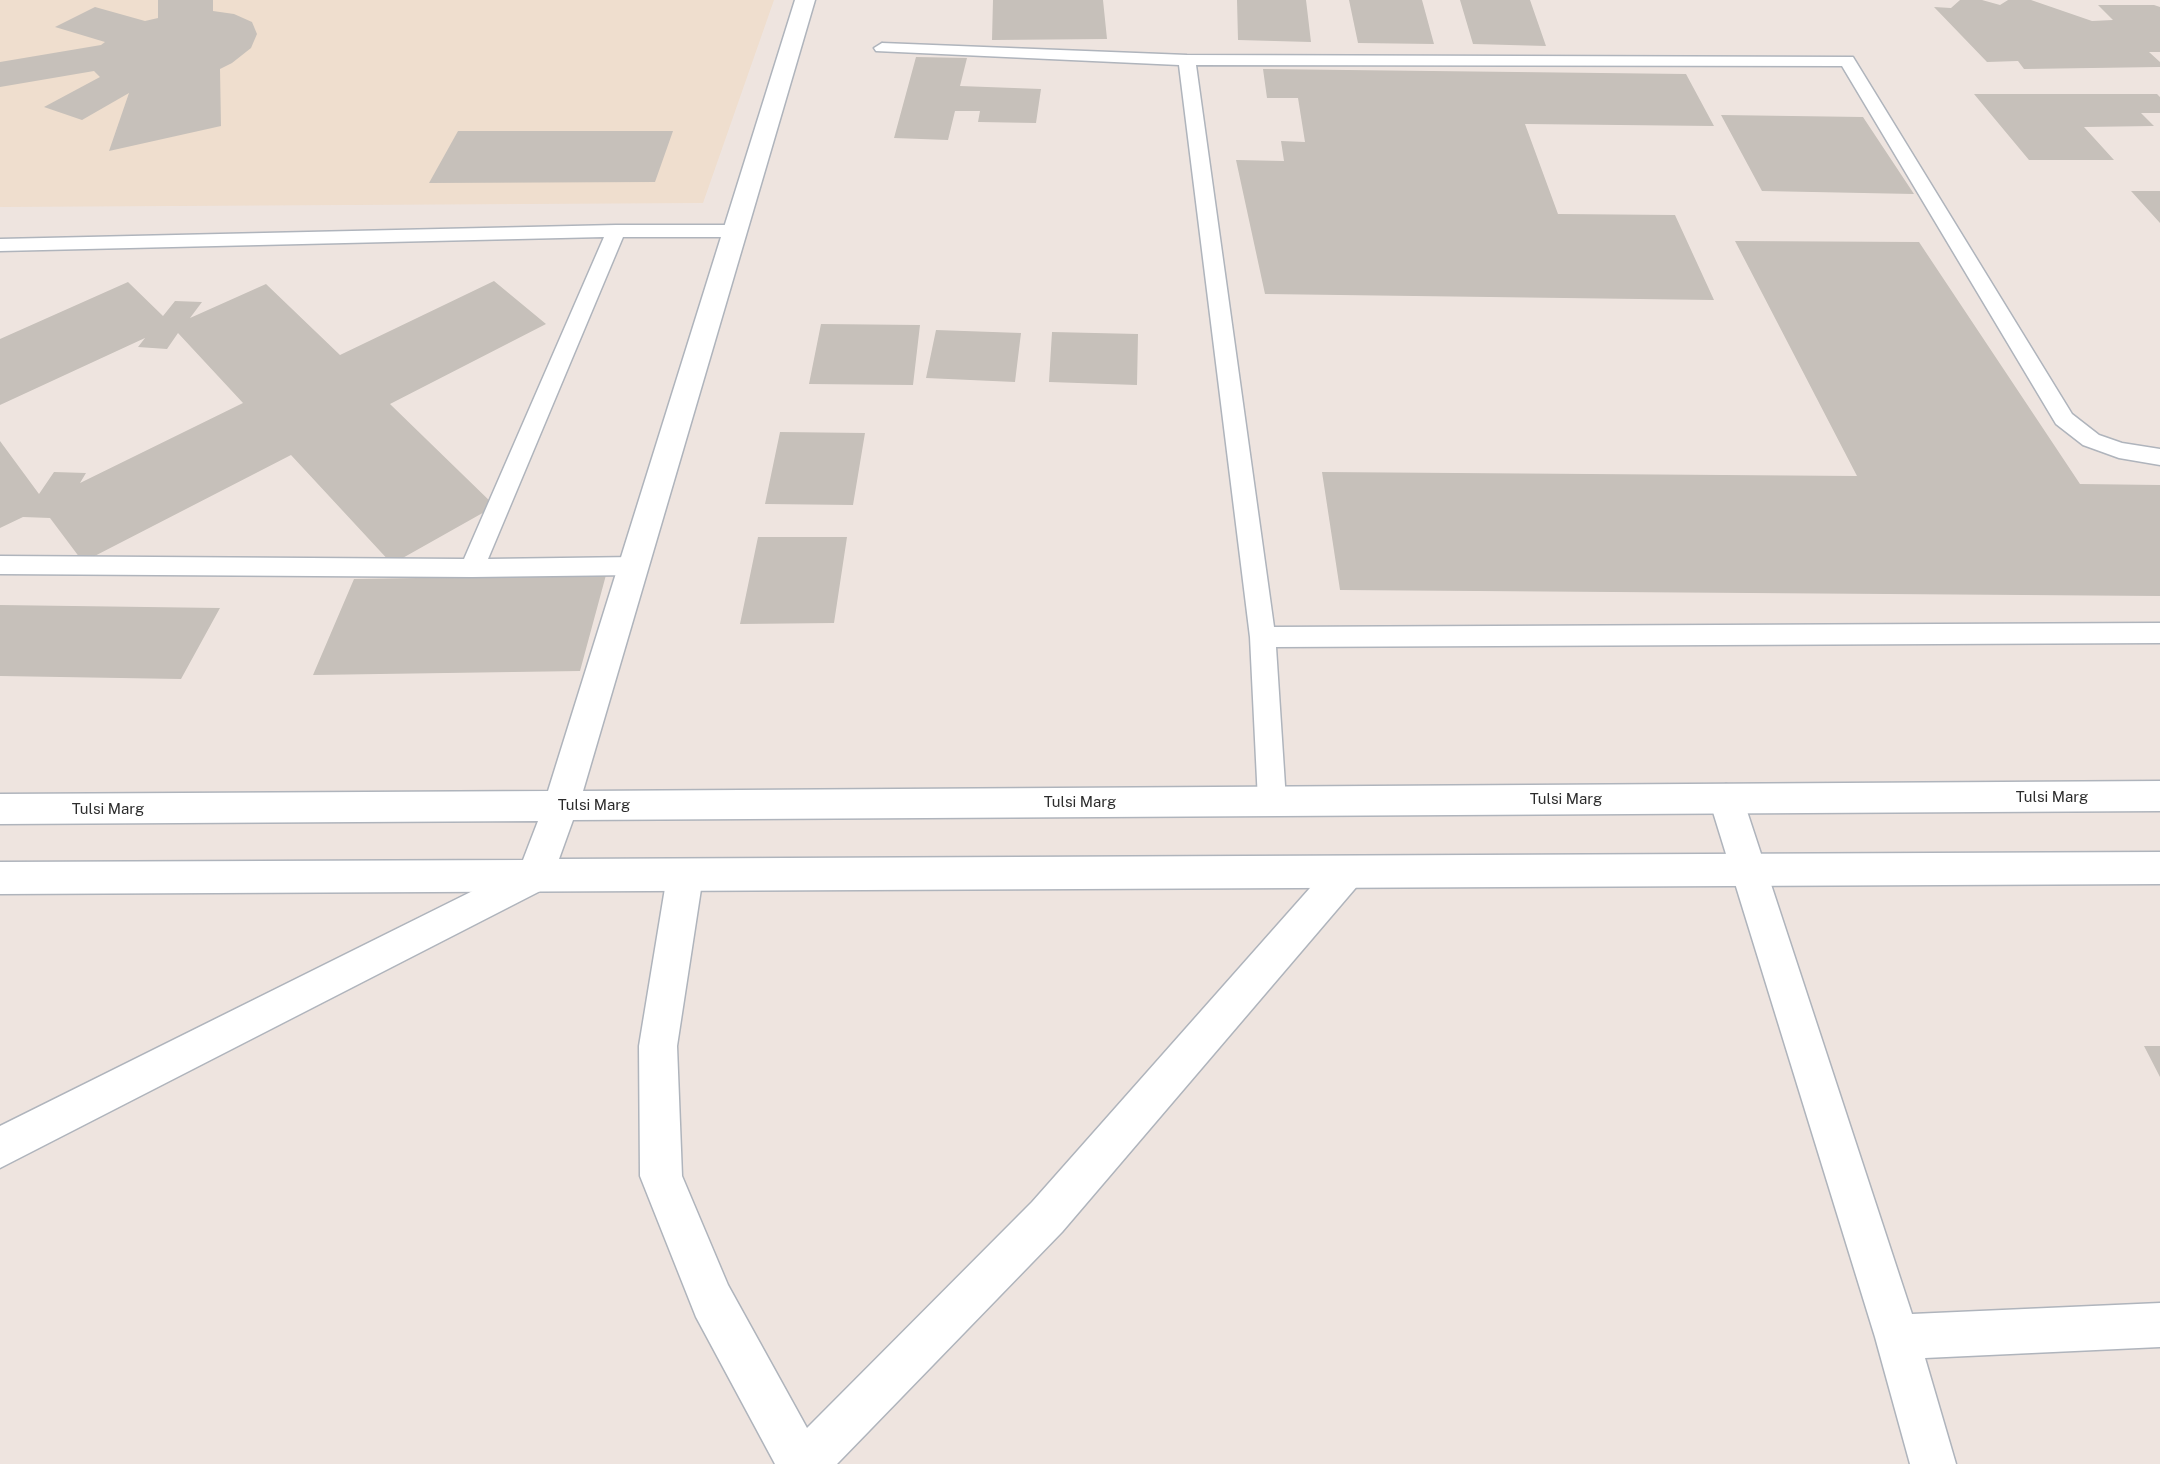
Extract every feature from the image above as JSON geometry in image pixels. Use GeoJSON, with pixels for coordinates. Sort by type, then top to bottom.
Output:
{"type":"FeatureCollection","features":[{"type":"Feature","properties":{"kind":"street"},"geometry":{"type":"LineString","coordinates":[[0,1148],[535,876],[561,805],[635,566],[806,0]]}},
{"type":"Feature","properties":{"kind":"street","name":"Tulsi Marg"},"geometry":{"type":"LineString","coordinates":[[0,809],[2160,796]]}},
{"type":"Feature","properties":{"kind":"street"},"geometry":{"type":"LineString","coordinates":[[1726,799],[1897,1337],[1934,1464]]}},
{"type":"Feature","properties":{"kind":"street"},"geometry":{"type":"LineString","coordinates":[[0,878],[1749,872],[2160,868]]}},
{"type":"Feature","properties":{"kind":"street"},"geometry":{"type":"LineString","coordinates":[[685,876],[658,1046],[661,1176],[712,1301],[802,1464],[1047,1217],[1346,873]]}},
{"type":"Feature","properties":{"kind":"street"},"geometry":{"type":"LineString","coordinates":[[1897,1337],[2160,1325]]}},
{"type":"Feature","properties":{"kind":"lane"},"geometry":{"type":"LineString","coordinates":[[882,48],[1187,60],[1848,62],[2064,419],[2091,440],[2118,450],[2160,457]]}},
{"type":"Feature","properties":{"kind":"lane"},"geometry":{"type":"LineString","coordinates":[[1187,60],[1263,637],[1272,801]]}},
{"type":"Feature","properties":{"kind":"lane"},"geometry":{"type":"LineString","coordinates":[[472,568],[616,231]]}},
{"type":"Feature","properties":{"kind":"lane"},"geometry":{"type":"LineString","coordinates":[[0,245],[616,231],[736,231]]}},
{"type":"Feature","properties":{"kind":"lane"},"geometry":{"type":"LineString","coordinates":[[0,565],[472,568],[635,566]]}},
{"type":"Feature","properties":{"kind":"lane"},"geometry":{"type":"LineString","coordinates":[[1263,637],[2160,633]]}},
{"type":"Feature","properties":{"kind":"shaded area"},"geometry":{"type":"Polygon","coordinates":[[[0,0],[774,0],[703,203],[0,207],[0,0]]]}},
{"type":"Feature","properties":{"kind":"building"},"geometry":{"type":"Polygon","coordinates":[[[158,0],[213,0],[213,11],[234,14],[252,22],[257,34],[251,48],[220,69],[221,126],[109,151],[129,93],[82,120],[44,107],[100,77],[94,71],[0,87],[0,62],[101,45],[105,42],[55,27],[95,7],[145,21],[158,18],[158,0]]]}},
{"type":"Feature","properties":{"kind":"building"},"geometry":{"type":"Polygon","coordinates":[[[993,0],[1103,0],[1107,39],[992,40],[993,0]]]}},
{"type":"Feature","properties":{"kind":"building"},"geometry":{"type":"Polygon","coordinates":[[[1237,0],[1306,0],[1311,42],[1238,40],[1237,0]]]}},
{"type":"Feature","properties":{"kind":"building"},"geometry":{"type":"Polygon","coordinates":[[[1349,0],[1422,0],[1434,44],[1358,43],[1349,0]]]}},
{"type":"Feature","properties":{"kind":"building"},"geometry":{"type":"Polygon","coordinates":[[[1460,0],[1530,0],[1546,46],[1473,44],[1460,0]]]}},
{"type":"Feature","properties":{"kind":"building"},"geometry":{"type":"Polygon","coordinates":[[[1960,0],[1982,0],[2000,5],[2008,0],[2031,0],[2092,21],[2113,20],[2098,5],[2154,5],[2160,7],[2160,52],[2149,52],[2160,62],[2160,67],[2024,69],[2018,61],[1987,62],[1934,7],[1951,8],[1960,0]]]}},
{"type":"Feature","properties":{"kind":"building"},"geometry":{"type":"Polygon","coordinates":[[[916,57],[967,58],[960,86],[1041,89],[1036,123],[978,122],[980,111],[955,111],[948,140],[894,138],[916,57]]]}},
{"type":"Feature","properties":{"kind":"building"},"geometry":{"type":"Polygon","coordinates":[[[1263,69],[1686,74],[1714,126],[1525,124],[1558,214],[1675,215],[1714,300],[1265,294],[1236,160],[1284,161],[1281,141],[1305,142],[1298,98],[1267,98],[1263,69]]]}},
{"type":"Feature","properties":{"kind":"building"},"geometry":{"type":"Polygon","coordinates":[[[1974,94],[2157,94],[2160,97],[2160,113],[2141,113],[2154,126],[2084,127],[2114,160],[2029,160],[1974,94]]]}},
{"type":"Feature","properties":{"kind":"building"},"geometry":{"type":"Polygon","coordinates":[[[1721,115],[1863,117],[1914,194],[1762,191],[1721,115]]]}},
{"type":"Feature","properties":{"kind":"building"},"geometry":{"type":"Polygon","coordinates":[[[458,131],[673,131],[655,182],[429,183],[458,131]]]}},
{"type":"Feature","properties":{"kind":"building"},"geometry":{"type":"Polygon","coordinates":[[[2131,191],[2160,191],[2160,223],[2131,191]]]}},
{"type":"Feature","properties":{"kind":"building"},"geometry":{"type":"Polygon","coordinates":[[[1735,241],[1919,242],[2080,484],[2160,485],[2160,596],[1340,590],[1322,472],[1857,476],[1735,241]]]}},
{"type":"Feature","properties":{"kind":"building"},"geometry":{"type":"Polygon","coordinates":[[[494,281],[546,324],[390,404],[495,506],[392,564],[291,455],[83,562],[50,518],[23,517],[0,528],[0,441],[39,494],[54,472],[86,473],[80,483],[243,403],[178,333],[167,349],[138,347],[145,338],[0,405],[0,339],[128,282],[163,316],[175,301],[202,302],[190,318],[266,284],[340,355],[494,281]]]}},
{"type":"Feature","properties":{"kind":"building"},"geometry":{"type":"Polygon","coordinates":[[[821,324],[920,325],[913,385],[809,384],[821,324]]]}},
{"type":"Feature","properties":{"kind":"building"},"geometry":{"type":"Polygon","coordinates":[[[936,330],[1021,333],[1015,382],[926,378],[936,330]]]}},
{"type":"Feature","properties":{"kind":"building"},"geometry":{"type":"Polygon","coordinates":[[[1052,332],[1138,334],[1137,385],[1049,382],[1052,332]]]}},
{"type":"Feature","properties":{"kind":"building"},"geometry":{"type":"Polygon","coordinates":[[[780,432],[865,433],[853,505],[765,504],[780,432]]]}},
{"type":"Feature","properties":{"kind":"building"},"geometry":{"type":"Polygon","coordinates":[[[758,537],[847,537],[834,623],[740,624],[758,537]]]}},
{"type":"Feature","properties":{"kind":"building"},"geometry":{"type":"Polygon","coordinates":[[[606,575],[580,671],[313,675],[354,579],[606,575]]]}},
{"type":"Feature","properties":{"kind":"building"},"geometry":{"type":"Polygon","coordinates":[[[0,605],[220,608],[181,679],[0,676],[0,605]]]}},
{"type":"Feature","properties":{"kind":"building"},"geometry":{"type":"Polygon","coordinates":[[[2144,1046],[2160,1046],[2160,1077],[2144,1046]]]}}]}
